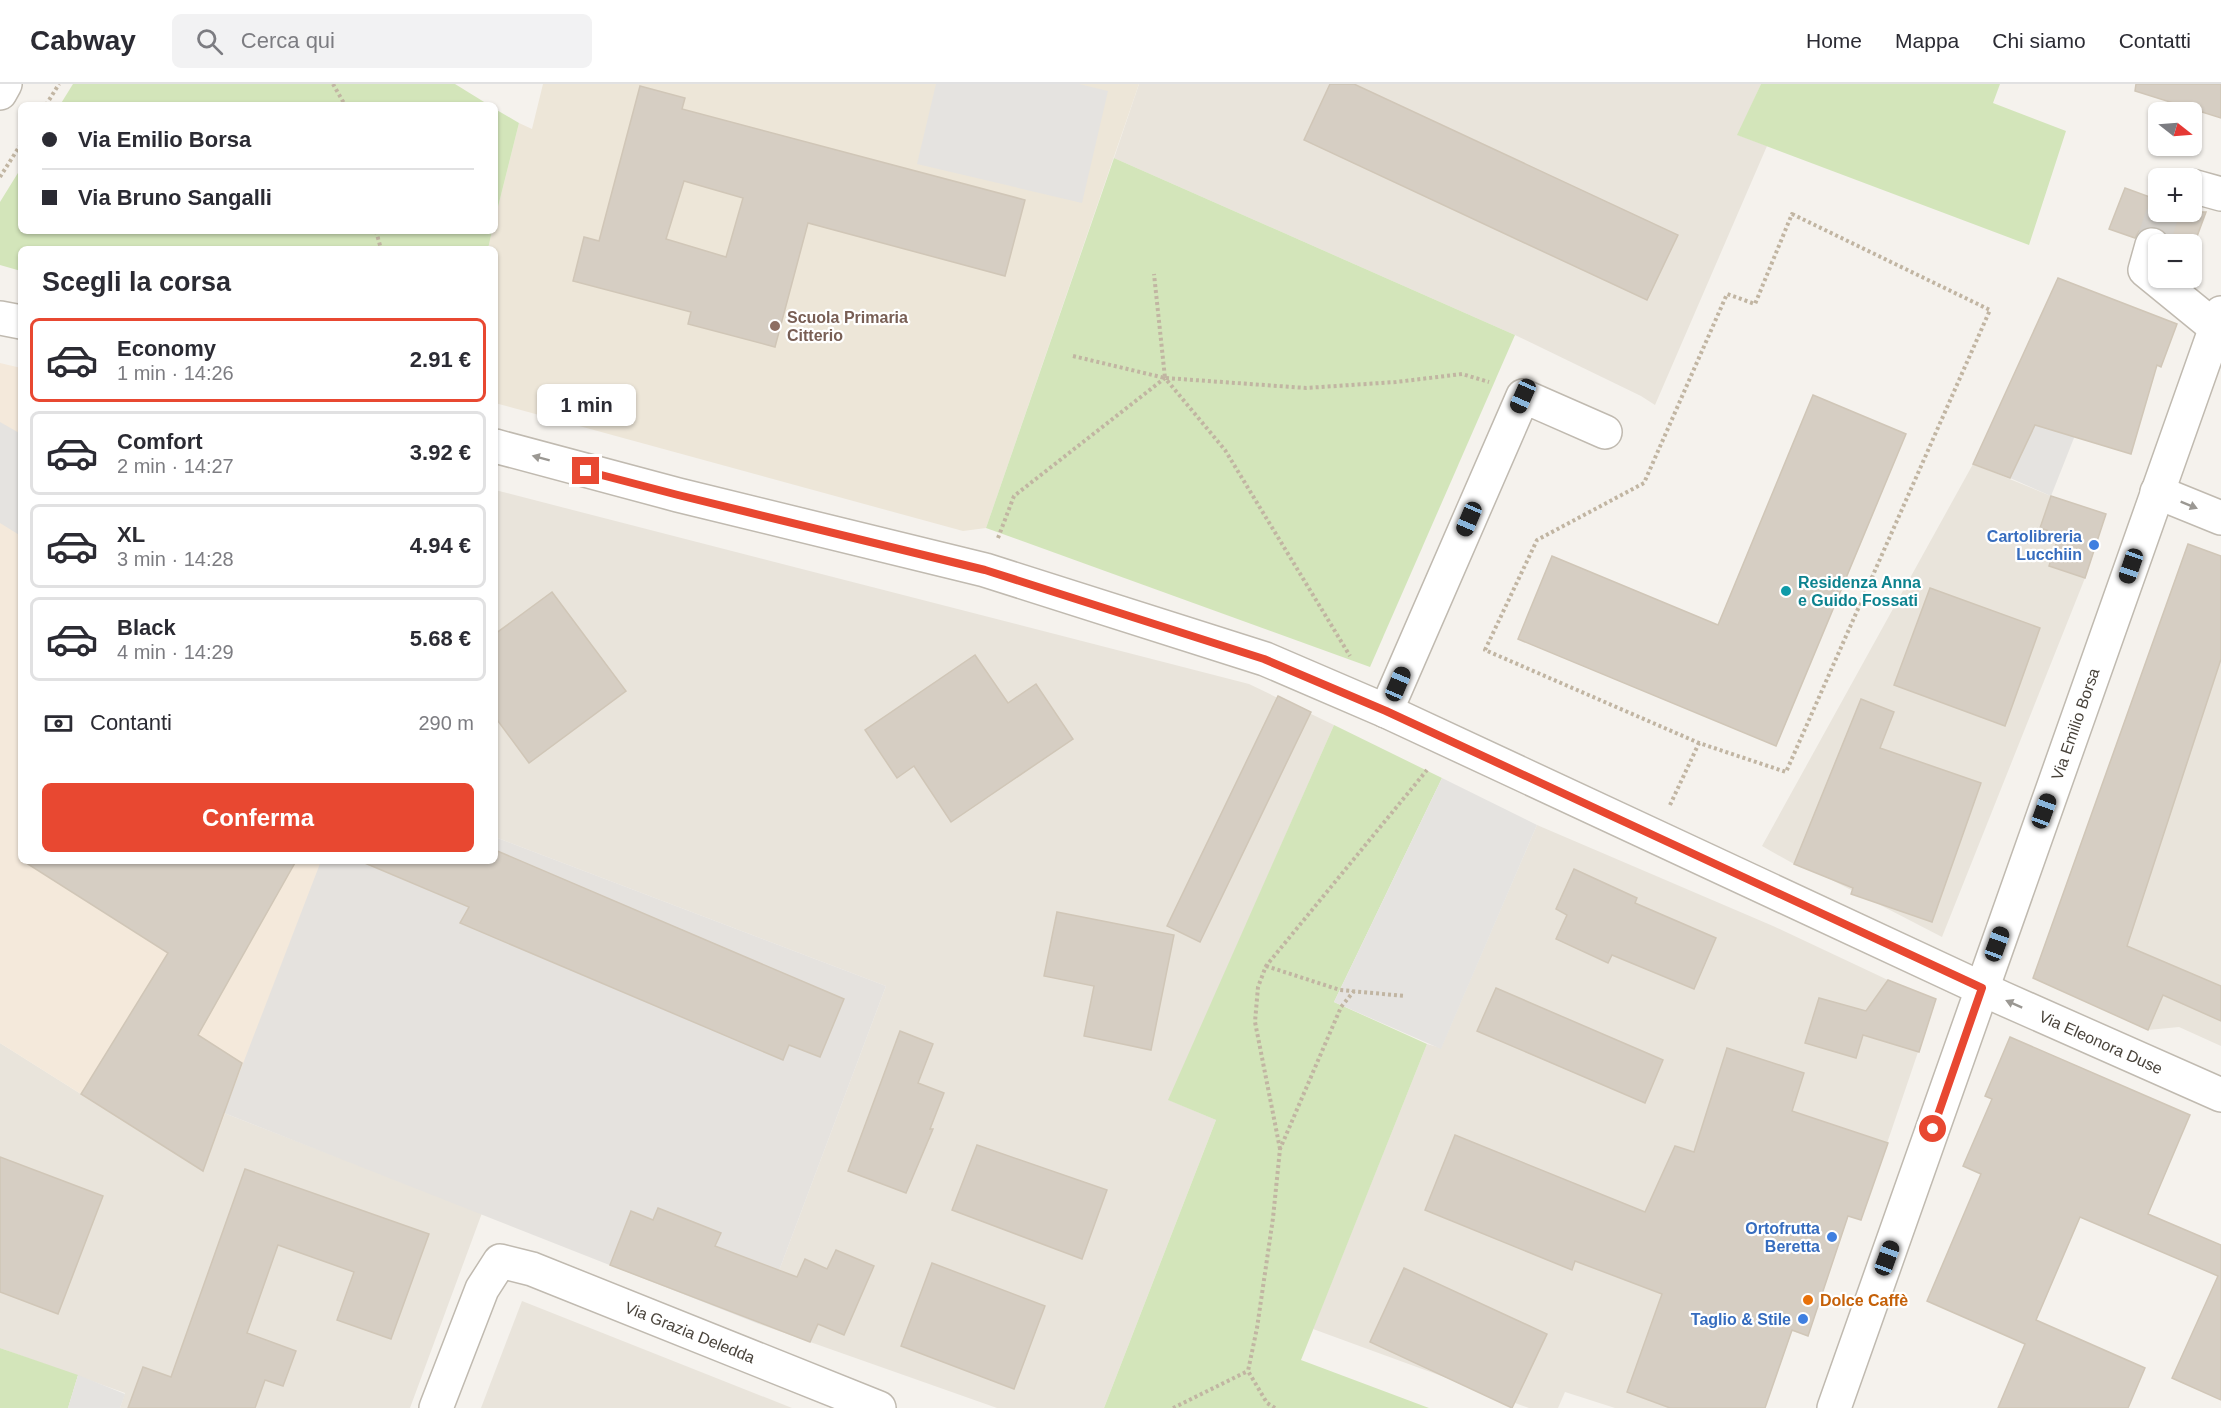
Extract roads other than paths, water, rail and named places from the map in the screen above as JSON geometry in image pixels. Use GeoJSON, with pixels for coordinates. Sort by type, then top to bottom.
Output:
{"type":"FeatureCollection","features":[{"type":"Feature","properties":{"kind":"street"},"geometry":{"type":"LineString","coordinates":[[0,93],[5,84]]}},
{"type":"Feature","properties":{"kind":"street"},"geometry":{"type":"LineString","coordinates":[[2202,189],[2221,194]]}},
{"type":"Feature","properties":{"kind":"street"},"geometry":{"type":"LineString","coordinates":[[2171,288],[2218,320]]}},
{"type":"Feature","properties":{"kind":"street","name":"Via Emilio Borsa"},"geometry":{"type":"LineString","coordinates":[[1834,1408],[2218,320]]}},
{"type":"Feature","properties":{"kind":"street"},"geometry":{"type":"LineString","coordinates":[[1392,698],[1523,396],[1605,432]]}},
{"type":"Feature","properties":{"kind":"street","name":"Via Eleonora Duse"},"geometry":{"type":"LineString","coordinates":[[498,447],[678,495],[985,570],[1392,698],[1451,743],[1982,988],[2221,1095]]}},
{"type":"Feature","properties":{"kind":"street"},"geometry":{"type":"LineString","coordinates":[[2157,492],[2221,518]]}},
{"type":"Feature","properties":{"kind":"street","name":"Via Grazia Deledda"},"geometry":{"type":"LineString","coordinates":[[436,1408],[482,1289],[500,1261],[532,1269],[879,1408]]}},
{"type":"Feature","properties":{"kind":"tunnel"},"geometry":{"type":"LineString","coordinates":[[2156,234],[2160,222]]}},
{"type":"Feature","properties":{"kind":"place","name":"Scuola Primaria Citterio"},"geometry":{"type":"Point","coordinates":[775,326]}},
{"type":"Feature","properties":{"kind":"place","name":"Cartolibreria Lucchiin"},"geometry":{"type":"Point","coordinates":[2094,545]}},
{"type":"Feature","properties":{"kind":"place","name":"Residenza Anna e Guido Fossati"},"geometry":{"type":"Point","coordinates":[1786,591]}},
{"type":"Feature","properties":{"kind":"place","name":"Ortofrutta Beretta"},"geometry":{"type":"Point","coordinates":[1832,1237]}},
{"type":"Feature","properties":{"kind":"place","name":"Dolce Caffè"},"geometry":{"type":"Point","coordinates":[1808,1300]}},
{"type":"Feature","properties":{"kind":"place","name":"Taglio & Stile"},"geometry":{"type":"Point","coordinates":[1803,1319]}}]}
